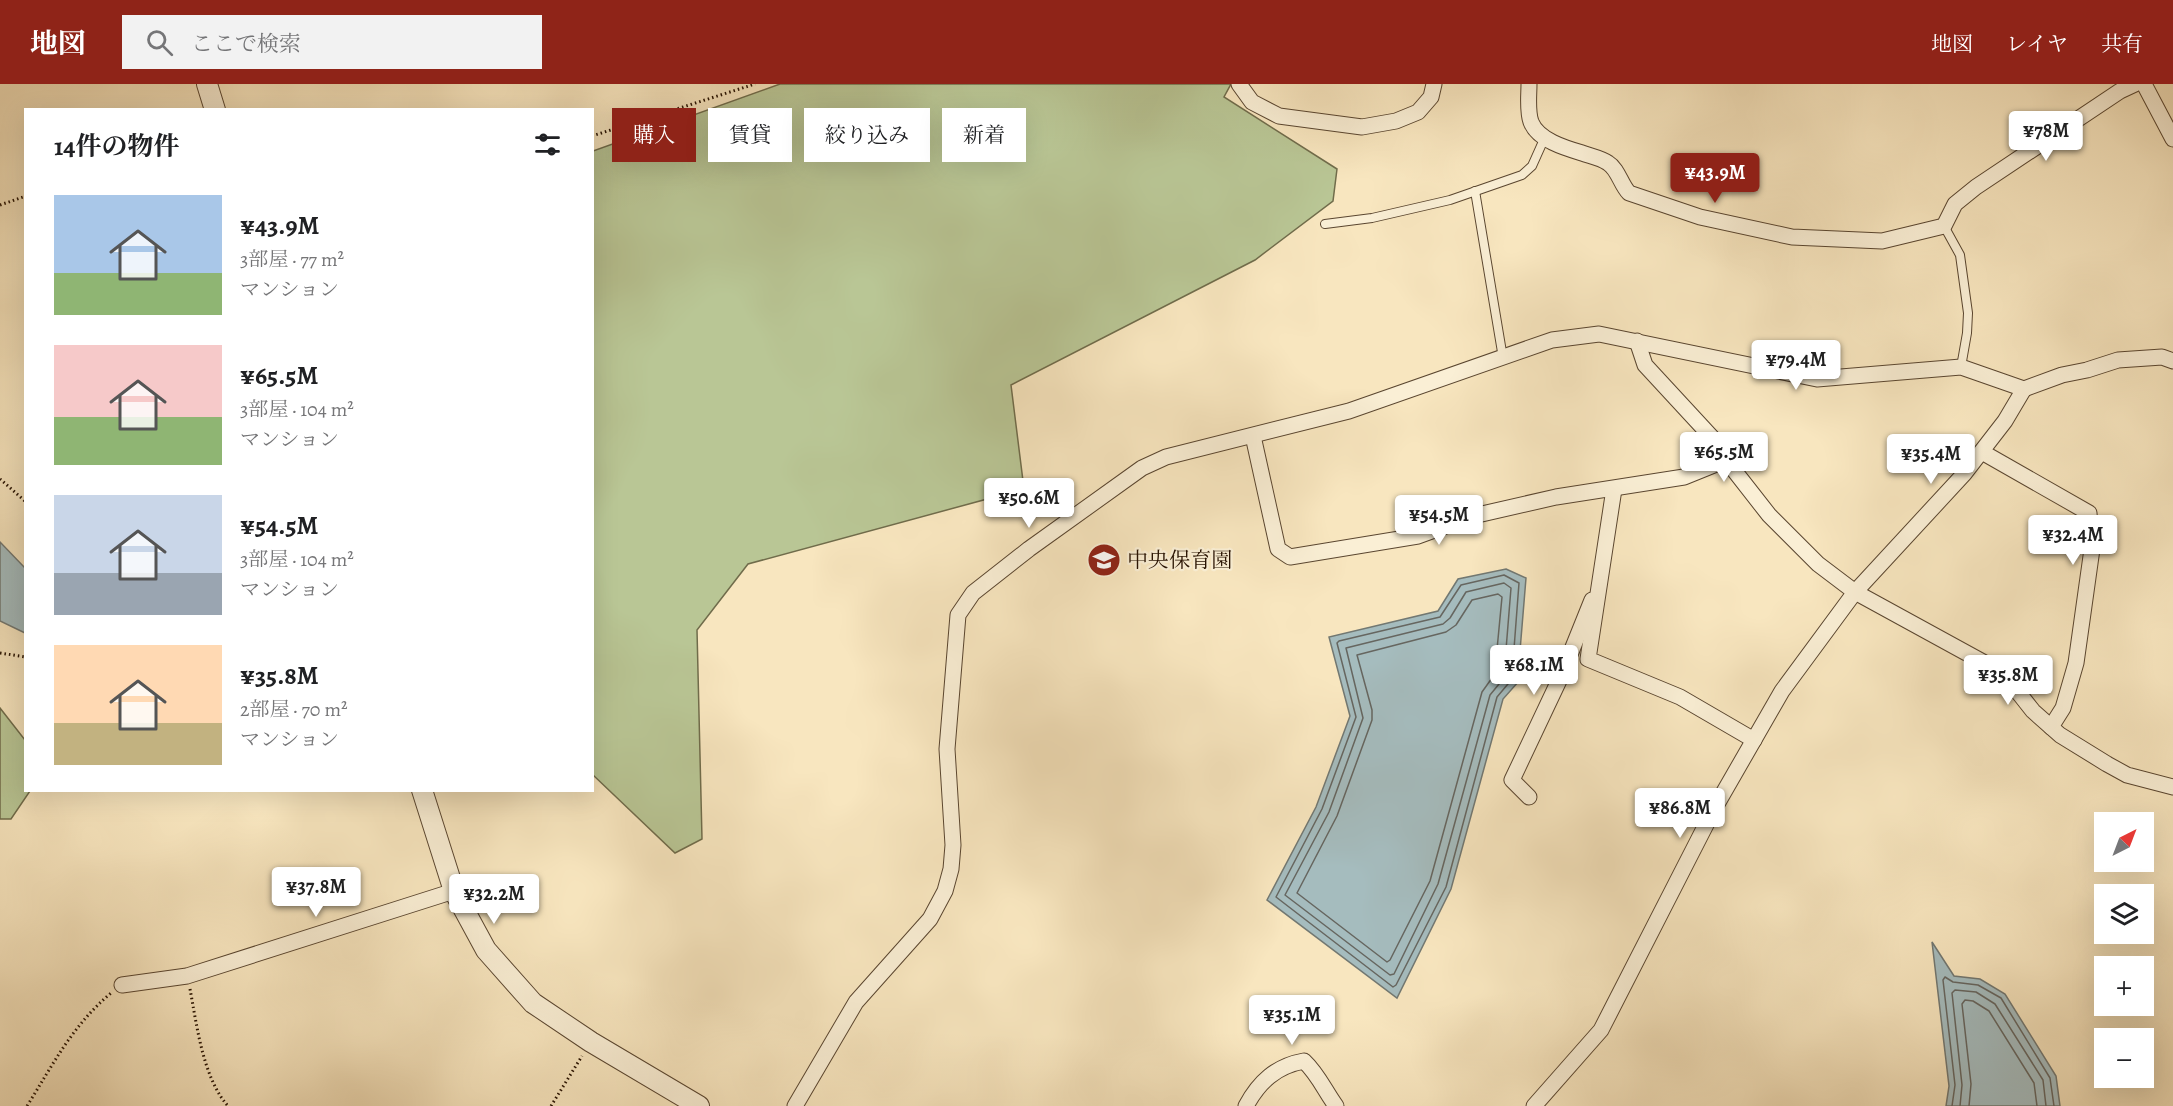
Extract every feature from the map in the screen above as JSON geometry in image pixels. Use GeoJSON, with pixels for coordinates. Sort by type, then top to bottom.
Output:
{"type":"FeatureCollection","features":[{"type":"Feature","properties":{"kind":"street"},"geometry":{"type":"LineString","coordinates":[[207,84],[213,108]]}},
{"type":"Feature","properties":{"kind":"street"},"geometry":{"type":"LineString","coordinates":[[1239,84],[1252,102],[1279,116],[1362,127],[1396,121],[1418,112],[1431,97],[1434,84]]}},
{"type":"Feature","properties":{"kind":"street"},"geometry":{"type":"LineString","coordinates":[[1529,84],[1531,122],[1545,137],[1564,148],[1606,161],[1612,166],[1623,187],[1629,193],[1700,217],[1792,237],[1882,241],[1944,226],[1955,204],[1976,187],[2120,91],[2135,84]]}},
{"type":"Feature","properties":{"kind":"street"},"geometry":{"type":"LineString","coordinates":[[2145,84],[2173,139]]}},
{"type":"Feature","properties":{"kind":"street"},"geometry":{"type":"LineString","coordinates":[[795,1106],[856,1002],[930,919],[945,891],[951,869],[953,846],[947,749],[958,615],[973,593],[1142,468],[1166,457],[1349,411],[1552,340],[1599,334],[1817,379],[1961,367],[2024,389]]}},
{"type":"Feature","properties":{"kind":"street"},"geometry":{"type":"LineString","coordinates":[[1637,341],[1646,365],[1718,444],[1726,460],[1769,515],[1818,564],[1855,591],[2003,673],[2033,711],[2060,735],[2106,764],[2127,774],[2173,787]]}},
{"type":"Feature","properties":{"kind":"street"},"geometry":{"type":"LineString","coordinates":[[1534,1106],[1601,1030],[1713,811],[1782,690],[1855,591],[1982,452],[2005,421],[2024,389],[2062,375],[2118,360],[2162,357],[2173,361]]}},
{"type":"Feature","properties":{"kind":"street"},"geometry":{"type":"LineString","coordinates":[[1253,436],[1278,549],[1290,557],[1418,536],[1473,516],[1556,497],[1684,477],[1726,460]]}},
{"type":"Feature","properties":{"kind":"street"},"geometry":{"type":"LineString","coordinates":[[1982,452],[2089,513],[2092,549],[2076,663],[2063,708],[2051,727]]}},
{"type":"Feature","properties":{"kind":"street"},"geometry":{"type":"LineString","coordinates":[[1614,489],[1588,659],[1680,697],[1754,740]]}},
{"type":"Feature","properties":{"kind":"street"},"geometry":{"type":"LineString","coordinates":[[1529,797],[1512,780],[1563,672],[1587,609],[1600,584]]}},
{"type":"Feature","properties":{"kind":"street"},"geometry":{"type":"LineString","coordinates":[[423,792],[454,891],[486,950],[533,1003],[591,1042],[699,1106]]}},
{"type":"Feature","properties":{"kind":"street"},"geometry":{"type":"LineString","coordinates":[[122,985],[188,976],[454,891]]}},
{"type":"Feature","properties":{"kind":"street"},"geometry":{"type":"LineString","coordinates":[[1246,1106],[1255,1090],[1275,1071],[1292,1063],[1304,1061],[1316,1072],[1336,1106]]}},
{"type":"Feature","properties":{"kind":"lane"},"geometry":{"type":"LineString","coordinates":[[1325,224],[1371,218],[1450,200],[1522,175],[1532,166],[1545,137]]}},
{"type":"Feature","properties":{"kind":"lane"},"geometry":{"type":"LineString","coordinates":[[1475,191],[1503,358]]}},
{"type":"Feature","properties":{"kind":"lane"},"geometry":{"type":"LineString","coordinates":[[1944,226],[1960,255],[1968,313],[1961,367]]}},
{"type":"Feature","properties":{"kind":"path"},"geometry":{"type":"LineString","coordinates":[[594,135],[755,84]]}},
{"type":"Feature","properties":{"kind":"path"},"geometry":{"type":"LineString","coordinates":[[0,205],[24,197]]}},
{"type":"Feature","properties":{"kind":"path"},"geometry":{"type":"LineString","coordinates":[[0,479],[24,500]]}},
{"type":"Feature","properties":{"kind":"path"},"geometry":{"type":"LineString","coordinates":[[0,653],[24,657]]}},
{"type":"Feature","properties":{"kind":"path"},"geometry":{"type":"LineString","coordinates":[[188,976],[203,1054],[215,1086],[228,1106]]}},
{"type":"Feature","properties":{"kind":"path"},"geometry":{"type":"LineString","coordinates":[[27,1106],[75,1029],[91,1010],[122,985]]}},
{"type":"Feature","properties":{"kind":"path"},"geometry":{"type":"LineString","coordinates":[[551,1106],[591,1042]]}},
{"type":"Feature","properties":{"kind":"green space"},"geometry":{"type":"Polygon","coordinates":[[[780,84],[1231,84],[1224,97],[1337,169],[1333,201],[1255,260],[1011,385],[1024,489],[748,564],[697,630],[702,839],[675,853],[594,776],[594,151],[612,144],[612,162],[696,162],[696,114],[708,110],[708,162],[792,162],[792,108],[713,108],[780,84]]]}},
{"type":"Feature","properties":{"kind":"green space"},"geometry":{"type":"Polygon","coordinates":[[[0,708],[24,739],[24,792],[29,792],[11,819],[0,819],[0,708]]]}},
{"type":"Feature","properties":{"kind":"water"},"geometry":{"type":"Polygon","coordinates":[[[0,542],[24,567],[24,633],[0,621],[0,542]]]}},
{"type":"Feature","properties":{"kind":"water"},"geometry":{"type":"Polygon","coordinates":[[[1506,569],[1526,578],[1519,663],[1527,672],[1503,699],[1451,889],[1397,998],[1267,900],[1316,807],[1350,716],[1329,637],[1438,611],[1458,579],[1506,569]]]}},
{"type":"Feature","properties":{"kind":"water"},"geometry":{"type":"Polygon","coordinates":[[[1932,942],[1954,976],[1980,979],[2005,994],[2056,1076],[2060,1106],[1946,1106],[1949,1086],[1932,942]]]}},
{"type":"Feature","properties":{"kind":"place","name":"中央保育園"},"geometry":{"type":"Point","coordinates":[1104,560]}}]}
